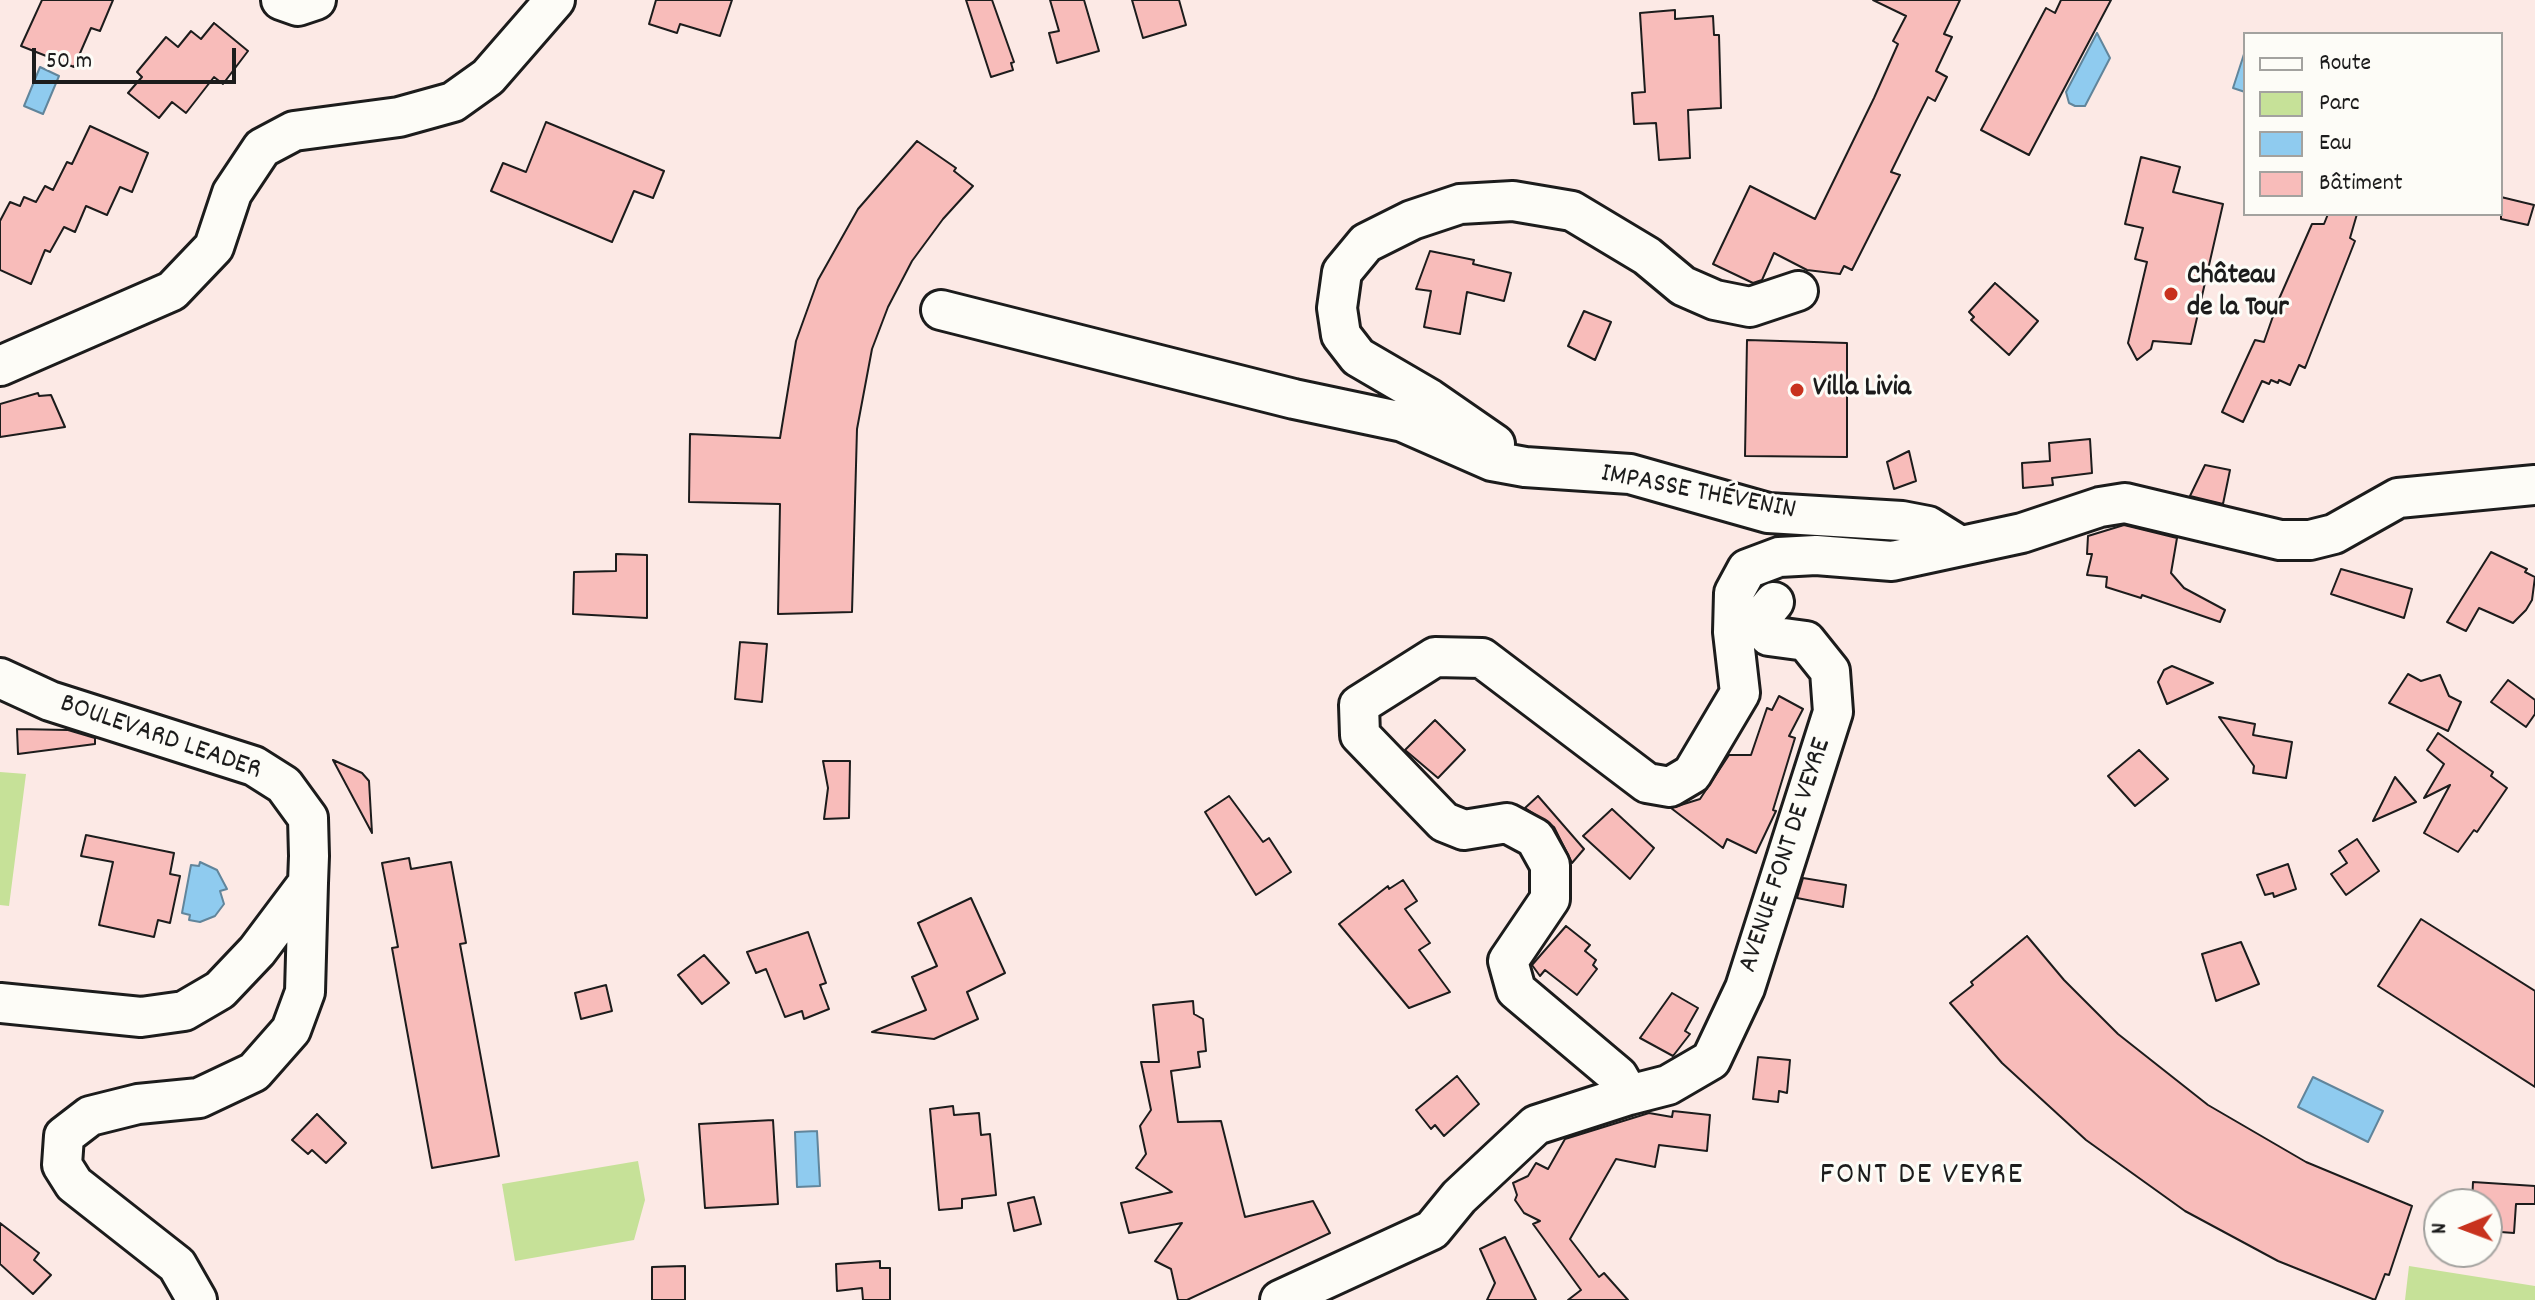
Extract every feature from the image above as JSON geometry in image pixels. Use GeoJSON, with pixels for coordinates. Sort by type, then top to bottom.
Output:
{"type":"FeatureCollection","features":[{"type":"Feature","properties":{"kind":"street"},"geometry":{"type":"LineString","coordinates":[[0,366],[172,291],[214,247],[232,193],[262,148],[294,131],[399,117],[453,102],[488,77],[555,0]]}},
{"type":"Feature","properties":{"kind":"street"},"geometry":{"type":"LineString","coordinates":[[1525,467],[1456,416],[1358,357],[1341,335],[1337,308],[1342,272],[1366,243],[1412,220],[1460,204],[1513,201],[1572,211],[1647,256],[1683,286],[1715,300],[1750,307],[1798,291]]}},
{"type":"Feature","properties":{"kind":"street","name":"IMPASSE THÉVENIN"},"geometry":{"type":"LineString","coordinates":[[941,310],[1294,399],[1403,422],[1492,461],[1525,467],[1630,474],[1768,513],[1902,521],[1928,526],[1960,546]]}},
{"type":"Feature","properties":{"kind":"street"},"geometry":{"type":"LineString","coordinates":[[1629,1095],[1618,1076],[1516,990],[1508,961],[1550,899],[1550,865],[1535,838],[1507,823],[1464,830],[1444,822],[1360,735],[1359,705],[1435,657],[1482,658],[1647,783],[1670,787],[1692,774],[1740,693],[1733,632],[1734,593],[1747,569],[1779,557],[1816,555],[1892,561],[2022,533],[2100,507],[2125,503],[2280,540],[2310,540],[2334,534],[2398,498],[2535,485]]}},
{"type":"Feature","properties":{"kind":"street","name":"AVENUE FONT DE VEYRE"},"geometry":{"type":"LineString","coordinates":[[1280,1300],[1432,1230],[1459,1197],[1536,1125],[1668,1085],[1711,1060],[1745,988],[1833,712],[1830,671],[1806,641],[1769,636],[1762,629],[1765,613],[1774,602]]}},
{"type":"Feature","properties":{"kind":"street","name":"BOULEVARD LEADER"},"geometry":{"type":"LineString","coordinates":[[0,678],[50,701],[254,766],[284,785],[308,818],[305,992],[291,1030],[254,1072],[199,1098],[99,1113],[64,1136],[62,1165],[74,1184],[177,1265],[197,1300]]}},
{"type":"Feature","properties":{"kind":"street"},"geometry":{"type":"LineString","coordinates":[[0,1003],[141,1017],[184,1011],[220,990],[257,951],[308,883]]}},
{"type":"Feature","properties":{"kind":"green space"},"geometry":{"type":"Polygon","coordinates":[[[0,772],[26,774],[9,906],[0,905],[0,772]]]}},
{"type":"Feature","properties":{"kind":"green space"},"geometry":{"type":"Polygon","coordinates":[[[638,1161],[645,1200],[634,1240],[515,1261],[502,1184],[638,1161]]]}},
{"type":"Feature","properties":{"kind":"green space"},"geometry":{"type":"Polygon","coordinates":[[[2409,1266],[2535,1286],[2535,1300],[2405,1300],[2409,1266]]]}},
{"type":"Feature","properties":{"kind":"water"},"geometry":{"type":"Polygon","coordinates":[[[2097,33],[2110,58],[2085,106],[2075,106],[2069,103],[2066,92],[2097,33]]]}},
{"type":"Feature","properties":{"kind":"water"},"geometry":{"type":"Polygon","coordinates":[[[2243,57],[2243,91],[2233,88],[2243,57]]]}},
{"type":"Feature","properties":{"kind":"water"},"geometry":{"type":"Polygon","coordinates":[[[40,67],[59,76],[43,114],[24,106],[40,67]]]}},
{"type":"Feature","properties":{"kind":"water"},"geometry":{"type":"Polygon","coordinates":[[[200,862],[217,870],[227,889],[220,891],[224,904],[215,916],[200,922],[189,920],[190,915],[182,913],[191,865],[199,866],[200,862]]]}},
{"type":"Feature","properties":{"kind":"water"},"geometry":{"type":"Polygon","coordinates":[[[2313,1077],[2383,1111],[2368,1142],[2298,1107],[2313,1077]]]}},
{"type":"Feature","properties":{"kind":"water"},"geometry":{"type":"Polygon","coordinates":[[[817,1131],[820,1186],[797,1187],[795,1132],[817,1131]]]}},
{"type":"Feature","properties":{"kind":"building"},"geometry":{"type":"Polygon","coordinates":[[[42,0],[113,0],[100,31],[91,28],[74,67],[21,46],[42,0]]]}},
{"type":"Feature","properties":{"kind":"building"},"geometry":{"type":"Polygon","coordinates":[[[656,0],[732,0],[720,36],[680,24],[677,33],[649,24],[656,0]]]}},
{"type":"Feature","properties":{"kind":"building"},"geometry":{"type":"Polygon","coordinates":[[[966,0],[992,0],[1014,62],[1011,63],[1013,70],[991,77],[966,0]]]}},
{"type":"Feature","properties":{"kind":"building"},"geometry":{"type":"Polygon","coordinates":[[[1050,0],[1084,0],[1099,51],[1057,63],[1049,33],[1059,31],[1050,0]]]}},
{"type":"Feature","properties":{"kind":"building"},"geometry":{"type":"Polygon","coordinates":[[[1132,0],[1179,0],[1186,25],[1143,38],[1132,0]]]}},
{"type":"Feature","properties":{"kind":"building"},"geometry":{"type":"Polygon","coordinates":[[[1873,0],[1960,0],[1944,34],[1952,37],[1936,71],[1947,77],[1935,101],[1928,97],[1917,119],[1891,172],[1900,175],[1852,270],[1844,266],[1840,274],[1807,270],[1774,253],[1762,280],[1753,283],[1713,264],[1750,186],[1815,219],[1874,98],[1898,44],[1893,41],[1906,16],[1873,0]]]}},
{"type":"Feature","properties":{"kind":"building"},"geometry":{"type":"Polygon","coordinates":[[[2061,0],[2111,0],[2029,155],[1981,130],[2046,8],[2055,13],[2061,0]]]}},
{"type":"Feature","properties":{"kind":"building"},"geometry":{"type":"Polygon","coordinates":[[[1675,10],[1675,19],[1713,16],[1714,35],[1719,35],[1721,108],[1688,110],[1690,158],[1659,160],[1656,123],[1634,124],[1632,93],[1645,92],[1640,13],[1675,10]]]}},
{"type":"Feature","properties":{"kind":"building"},"geometry":{"type":"Polygon","coordinates":[[[214,23],[248,51],[223,84],[214,77],[186,113],[172,102],[159,118],[128,93],[142,77],[137,72],[166,37],[178,47],[191,31],[201,39],[214,23]]]}},
{"type":"Feature","properties":{"kind":"building"},"geometry":{"type":"Polygon","coordinates":[[[546,122],[664,171],[653,198],[634,191],[612,242],[491,191],[503,163],[526,172],[546,122]]]}},
{"type":"Feature","properties":{"kind":"building"},"geometry":{"type":"Polygon","coordinates":[[[90,126],[148,153],[132,192],[120,187],[107,215],[86,206],[75,232],[64,227],[50,252],[45,250],[31,284],[0,270],[0,221],[10,202],[20,206],[24,197],[36,202],[45,186],[53,190],[67,162],[72,164],[90,126]]]}},
{"type":"Feature","properties":{"kind":"building"},"geometry":{"type":"Polygon","coordinates":[[[917,141],[956,168],[954,171],[973,186],[943,219],[912,261],[888,307],[872,349],[857,429],[852,612],[778,614],[780,504],[689,502],[690,434],[780,438],[796,341],[818,280],[858,209],[917,141]]]}},
{"type":"Feature","properties":{"kind":"building","name":"Château de la Tour"},"geometry":{"type":"Polygon","coordinates":[[[2141,157],[2180,167],[2173,192],[2223,204],[2191,344],[2153,341],[2151,349],[2137,360],[2128,343],[2147,262],[2135,259],[2143,228],[2125,224],[2141,157]]]}},
{"type":"Feature","properties":{"kind":"building"},"geometry":{"type":"Polygon","coordinates":[[[2503,197],[2534,205],[2528,225],[2501,219],[2503,197]]]}},
{"type":"Feature","properties":{"kind":"building"},"geometry":{"type":"Polygon","coordinates":[[[2327,216],[2356,216],[2350,238],[2355,241],[2305,368],[2299,365],[2290,385],[2279,380],[2278,383],[2271,380],[2269,384],[2262,381],[2243,422],[2222,412],[2255,340],[2264,342],[2312,224],[2324,224],[2327,216]]]}},
{"type":"Feature","properties":{"kind":"building"},"geometry":{"type":"Polygon","coordinates":[[[1430,251],[1474,260],[1473,264],[1511,273],[1504,301],[1467,292],[1460,334],[1424,327],[1431,291],[1416,289],[1430,251]]]}},
{"type":"Feature","properties":{"kind":"building"},"geometry":{"type":"Polygon","coordinates":[[[1995,283],[2038,321],[2009,355],[1971,320],[1974,317],[1969,312],[1995,283]]]}},
{"type":"Feature","properties":{"kind":"building"},"geometry":{"type":"Polygon","coordinates":[[[1584,311],[1611,322],[1595,360],[1568,346],[1584,311]]]}},
{"type":"Feature","properties":{"kind":"building","name":"Villa Livia"},"geometry":{"type":"Polygon","coordinates":[[[1747,340],[1847,343],[1847,457],[1745,456],[1747,340]]]}},
{"type":"Feature","properties":{"kind":"building"},"geometry":{"type":"Polygon","coordinates":[[[38,393],[39,396],[51,395],[65,427],[0,437],[0,404],[38,393]]]}},
{"type":"Feature","properties":{"kind":"building"},"geometry":{"type":"Polygon","coordinates":[[[2090,439],[2092,473],[2052,478],[2053,485],[2023,488],[2022,463],[2050,461],[2049,443],[2090,439]]]}},
{"type":"Feature","properties":{"kind":"building"},"geometry":{"type":"Polygon","coordinates":[[[1909,451],[1916,481],[1894,489],[1887,462],[1909,451]]]}},
{"type":"Feature","properties":{"kind":"building"},"geometry":{"type":"Polygon","coordinates":[[[2205,465],[2230,470],[2223,504],[2190,496],[2205,465]]]}},
{"type":"Feature","properties":{"kind":"building"},"geometry":{"type":"Polygon","coordinates":[[[2124,525],[2177,538],[2171,573],[2184,588],[2225,610],[2220,622],[2142,595],[2141,598],[2106,587],[2107,577],[2087,575],[2092,554],[2087,554],[2088,536],[2124,525]]]}},
{"type":"Feature","properties":{"kind":"building"},"geometry":{"type":"Polygon","coordinates":[[[2491,552],[2527,569],[2525,572],[2535,577],[2532,600],[2513,623],[2479,608],[2466,631],[2447,622],[2491,552]]]}},
{"type":"Feature","properties":{"kind":"building"},"geometry":{"type":"Polygon","coordinates":[[[616,554],[647,555],[647,618],[573,614],[574,572],[616,571],[616,554]]]}},
{"type":"Feature","properties":{"kind":"building"},"geometry":{"type":"Polygon","coordinates":[[[2341,569],[2412,589],[2404,618],[2331,594],[2341,569]]]}},
{"type":"Feature","properties":{"kind":"building"},"geometry":{"type":"Polygon","coordinates":[[[740,642],[767,644],[762,702],[735,699],[740,642]]]}},
{"type":"Feature","properties":{"kind":"building"},"geometry":{"type":"Polygon","coordinates":[[[2172,666],[2213,683],[2167,704],[2158,682],[2164,670],[2172,666]]]}},
{"type":"Feature","properties":{"kind":"building"},"geometry":{"type":"Polygon","coordinates":[[[2408,674],[2421,681],[2440,675],[2449,696],[2461,702],[2448,731],[2389,703],[2408,674]]]}},
{"type":"Feature","properties":{"kind":"building"},"geometry":{"type":"Polygon","coordinates":[[[2508,680],[2535,700],[2535,714],[2526,727],[2491,702],[2508,680]]]}},
{"type":"Feature","properties":{"kind":"building"},"geometry":{"type":"Polygon","coordinates":[[[1779,696],[1803,709],[1789,736],[1795,738],[1773,810],[1776,811],[1756,853],[1727,839],[1723,848],[1671,808],[1700,799],[1729,755],[1751,755],[1767,708],[1772,710],[1779,696]]]}},
{"type":"Feature","properties":{"kind":"building"},"geometry":{"type":"Polygon","coordinates":[[[2219,717],[2255,724],[2253,735],[2292,742],[2286,778],[2253,773],[2254,766],[2219,717]]]}},
{"type":"Feature","properties":{"kind":"building"},"geometry":{"type":"Polygon","coordinates":[[[1435,720],[1465,750],[1438,778],[1405,750],[1435,720]]]}},
{"type":"Feature","properties":{"kind":"building"},"geometry":{"type":"Polygon","coordinates":[[[17,729],[68,730],[95,738],[95,744],[18,754],[17,729]]]}},
{"type":"Feature","properties":{"kind":"building"},"geometry":{"type":"Polygon","coordinates":[[[2438,733],[2493,772],[2491,776],[2507,788],[2477,832],[2474,830],[2458,852],[2424,833],[2450,785],[2424,798],[2444,764],[2427,750],[2438,733]]]}},
{"type":"Feature","properties":{"kind":"building"},"geometry":{"type":"Polygon","coordinates":[[[2139,750],[2168,779],[2135,806],[2108,776],[2139,750]]]}},
{"type":"Feature","properties":{"kind":"building"},"geometry":{"type":"Polygon","coordinates":[[[333,760],[362,773],[369,781],[372,833],[333,760]]]}},
{"type":"Feature","properties":{"kind":"building"},"geometry":{"type":"Polygon","coordinates":[[[823,761],[850,761],[849,818],[824,819],[828,788],[823,761]]]}},
{"type":"Feature","properties":{"kind":"building"},"geometry":{"type":"Polygon","coordinates":[[[2395,777],[2416,802],[2373,821],[2395,777]]]}},
{"type":"Feature","properties":{"kind":"building"},"geometry":{"type":"Polygon","coordinates":[[[1229,796],[1263,842],[1269,838],[1291,872],[1256,895],[1205,812],[1229,796]]]}},
{"type":"Feature","properties":{"kind":"building"},"geometry":{"type":"Polygon","coordinates":[[[1538,796],[1584,849],[1572,863],[1554,827],[1525,808],[1538,796]]]}},
{"type":"Feature","properties":{"kind":"building"},"geometry":{"type":"Polygon","coordinates":[[[1612,809],[1654,848],[1630,879],[1583,836],[1612,809]]]}},
{"type":"Feature","properties":{"kind":"building"},"geometry":{"type":"Polygon","coordinates":[[[86,835],[174,853],[170,874],[180,876],[170,923],[158,920],[154,937],[99,925],[113,862],[81,856],[86,835]]]}},
{"type":"Feature","properties":{"kind":"building"},"geometry":{"type":"Polygon","coordinates":[[[2357,839],[2379,871],[2346,895],[2331,874],[2347,863],[2339,851],[2357,839]]]}},
{"type":"Feature","properties":{"kind":"building"},"geometry":{"type":"Polygon","coordinates":[[[409,858],[411,869],[451,862],[466,943],[460,944],[499,1156],[432,1168],[392,948],[398,947],[382,863],[409,858]]]}},
{"type":"Feature","properties":{"kind":"building"},"geometry":{"type":"Polygon","coordinates":[[[2288,864],[2296,889],[2274,897],[2273,893],[2265,895],[2257,875],[2288,864]]]}},
{"type":"Feature","properties":{"kind":"building"},"geometry":{"type":"Polygon","coordinates":[[[1803,878],[1846,885],[1843,907],[1797,898],[1803,878]]]}},
{"type":"Feature","properties":{"kind":"building"},"geometry":{"type":"Polygon","coordinates":[[[1403,880],[1417,901],[1405,909],[1430,943],[1419,950],[1450,992],[1409,1008],[1339,924],[1388,886],[1389,889],[1403,880]]]}},
{"type":"Feature","properties":{"kind":"building"},"geometry":{"type":"Polygon","coordinates":[[[971,898],[1005,973],[967,992],[978,1019],[934,1039],[872,1032],[926,1010],[912,977],[937,966],[918,923],[971,898]]]}},
{"type":"Feature","properties":{"kind":"building"},"geometry":{"type":"Polygon","coordinates":[[[2421,919],[2535,991],[2535,1087],[2378,986],[2421,919]]]}},
{"type":"Feature","properties":{"kind":"building"},"geometry":{"type":"Polygon","coordinates":[[[1566,926],[1590,945],[1585,951],[1596,960],[1593,965],[1597,969],[1577,995],[1545,970],[1540,976],[1532,965],[1566,926]]]}},
{"type":"Feature","properties":{"kind":"building"},"geometry":{"type":"Polygon","coordinates":[[[808,932],[826,983],[820,985],[829,1009],[804,1019],[802,1011],[785,1017],[766,969],[756,973],[747,952],[808,932]]]}},
{"type":"Feature","properties":{"kind":"building"},"geometry":{"type":"Polygon","coordinates":[[[2027,936],[2064,980],[2118,1034],[2208,1105],[2306,1162],[2412,1206],[2389,1275],[2385,1274],[2375,1300],[2278,1261],[2185,1211],[2086,1140],[2002,1063],[1950,1003],[2027,936]]]}},
{"type":"Feature","properties":{"kind":"building"},"geometry":{"type":"Polygon","coordinates":[[[2241,942],[2259,984],[2216,1001],[2202,954],[2241,942]]]}},
{"type":"Feature","properties":{"kind":"building"},"geometry":{"type":"Polygon","coordinates":[[[704,955],[729,983],[702,1004],[678,975],[704,955]]]}},
{"type":"Feature","properties":{"kind":"building"},"geometry":{"type":"Polygon","coordinates":[[[606,985],[612,1011],[581,1019],[575,993],[606,985]]]}},
{"type":"Feature","properties":{"kind":"building"},"geometry":{"type":"Polygon","coordinates":[[[1672,993],[1698,1008],[1685,1031],[1690,1034],[1673,1056],[1640,1038],[1672,993]]]}},
{"type":"Feature","properties":{"kind":"building"},"geometry":{"type":"Polygon","coordinates":[[[1193,1001],[1194,1014],[1203,1019],[1206,1051],[1198,1052],[1200,1067],[1171,1071],[1178,1122],[1221,1121],[1245,1217],[1313,1201],[1330,1233],[1187,1300],[1178,1300],[1171,1269],[1155,1261],[1182,1223],[1129,1233],[1121,1203],[1172,1192],[1136,1168],[1146,1154],[1140,1126],[1151,1110],[1141,1062],[1159,1062],[1153,1005],[1193,1001]]]}},
{"type":"Feature","properties":{"kind":"building"},"geometry":{"type":"Polygon","coordinates":[[[1758,1057],[1790,1060],[1787,1093],[1779,1091],[1778,1102],[1753,1099],[1758,1057]]]}},
{"type":"Feature","properties":{"kind":"building"},"geometry":{"type":"Polygon","coordinates":[[[1457,1076],[1479,1104],[1444,1136],[1435,1125],[1431,1129],[1416,1110],[1457,1076]]]}},
{"type":"Feature","properties":{"kind":"building"},"geometry":{"type":"Polygon","coordinates":[[[953,1106],[954,1115],[979,1113],[981,1135],[990,1134],[996,1195],[962,1199],[962,1208],[939,1210],[930,1109],[953,1106]]]}},
{"type":"Feature","properties":{"kind":"building"},"geometry":{"type":"Polygon","coordinates":[[[1673,1111],[1710,1115],[1707,1151],[1659,1145],[1655,1167],[1616,1159],[1570,1239],[1599,1277],[1604,1273],[1628,1300],[1568,1300],[1581,1290],[1533,1224],[1540,1221],[1524,1213],[1515,1200],[1517,1195],[1513,1183],[1528,1176],[1536,1163],[1548,1169],[1565,1139],[1649,1113],[1672,1117],[1673,1111]]]}},
{"type":"Feature","properties":{"kind":"building"},"geometry":{"type":"Polygon","coordinates":[[[317,1114],[346,1143],[326,1163],[312,1150],[308,1154],[292,1140],[317,1114]]]}},
{"type":"Feature","properties":{"kind":"building"},"geometry":{"type":"Polygon","coordinates":[[[773,1120],[778,1204],[705,1208],[699,1124],[773,1120]]]}},
{"type":"Feature","properties":{"kind":"building"},"geometry":{"type":"Polygon","coordinates":[[[2473,1182],[2535,1186],[2535,1204],[2516,1204],[2514,1233],[2503,1232],[2503,1188],[2473,1188],[2473,1182]]]}},
{"type":"Feature","properties":{"kind":"building"},"geometry":{"type":"Polygon","coordinates":[[[1034,1197],[1041,1224],[1014,1231],[1008,1203],[1034,1197]]]}},
{"type":"Feature","properties":{"kind":"building"},"geometry":{"type":"Polygon","coordinates":[[[0,1223],[39,1253],[34,1260],[51,1275],[33,1294],[0,1264],[0,1223]]]}},
{"type":"Feature","properties":{"kind":"building"},"geometry":{"type":"Polygon","coordinates":[[[1505,1237],[1536,1300],[1487,1300],[1495,1283],[1480,1249],[1505,1237]]]}},
{"type":"Feature","properties":{"kind":"building"},"geometry":{"type":"Polygon","coordinates":[[[880,1261],[880,1268],[890,1268],[890,1300],[863,1300],[862,1288],[837,1291],[836,1264],[880,1261]]]}},
{"type":"Feature","properties":{"kind":"building"},"geometry":{"type":"Polygon","coordinates":[[[685,1266],[685,1300],[652,1300],[652,1267],[685,1266]]]}},
{"type":"Feature","properties":{"kind":"place","name":"Château de la Tour"},"geometry":{"type":"Point","coordinates":[2171,294]}},
{"type":"Feature","properties":{"kind":"place","name":"Villa Livia"},"geometry":{"type":"Point","coordinates":[1797,390]}},
{"type":"Feature","properties":{"kind":"district","name":"FONT DE VEYRE"},"geometry":{"type":"Point","coordinates":[1922,1178]}}]}
